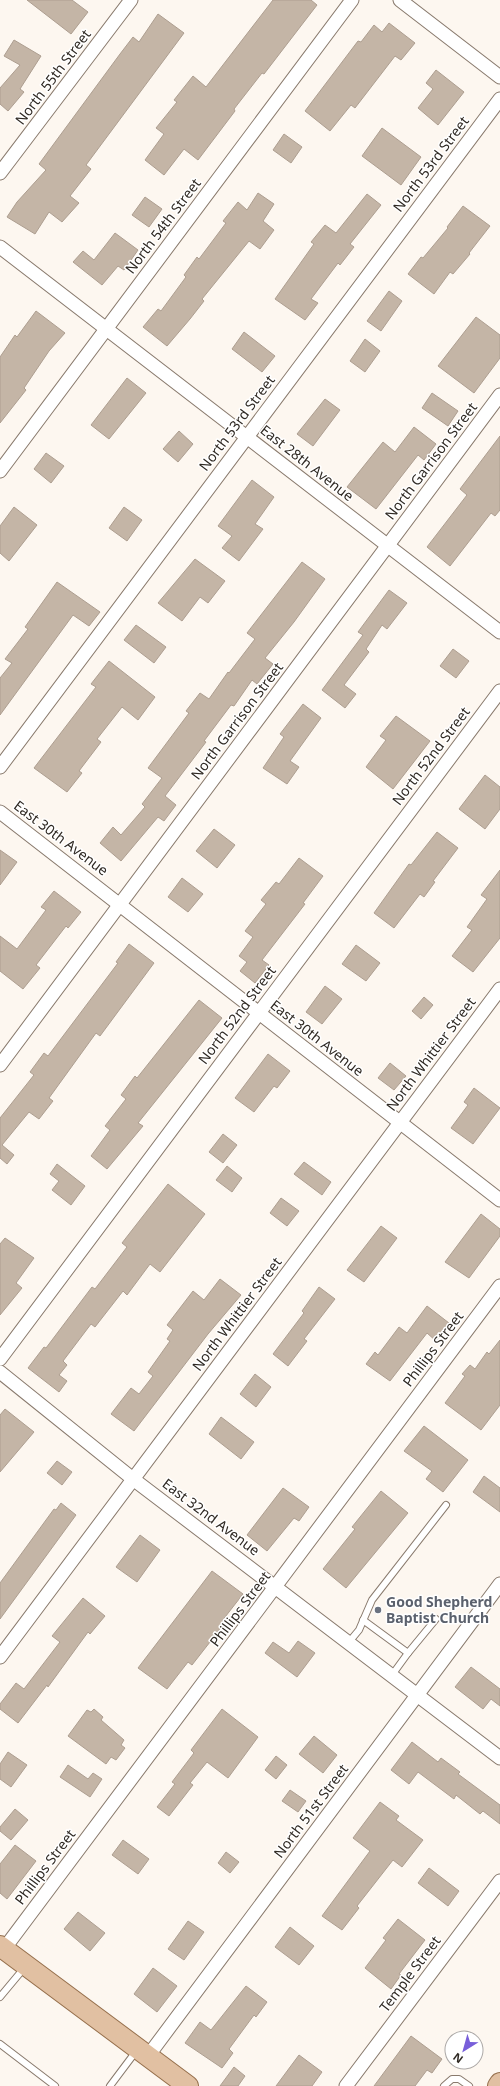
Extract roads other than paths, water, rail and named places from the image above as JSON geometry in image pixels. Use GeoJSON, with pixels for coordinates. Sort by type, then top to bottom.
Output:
{"type":"FeatureCollection","features":[{"type":"Feature","properties":{"kind":"main road"},"geometry":{"type":"LineString","coordinates":[[2,1948],[188,2086]]}},
{"type":"Feature","properties":{"kind":"street","name":"North 55th Street"},"geometry":{"type":"LineString","coordinates":[[0,173],[131,0]]}},
{"type":"Feature","properties":{"kind":"street","name":"North 54th Street"},"geometry":{"type":"LineString","coordinates":[[0,471],[352,0]]}},
{"type":"Feature","properties":{"kind":"street"},"geometry":{"type":"LineString","coordinates":[[400,0],[500,77]]}},
{"type":"Feature","properties":{"kind":"street","name":"North 53rd Street"},"geometry":{"type":"LineString","coordinates":[[0,767],[500,99]]}},
{"type":"Feature","properties":{"kind":"street","name":"East 28th Avenue"},"geometry":{"type":"LineString","coordinates":[[0,247],[500,632]]}},
{"type":"Feature","properties":{"kind":"street","name":"North Garrison Street"},"geometry":{"type":"LineString","coordinates":[[0,1065],[500,395]]}},
{"type":"Feature","properties":{"kind":"street","name":"North 52nd Street"},"geometry":{"type":"LineString","coordinates":[[0,1359],[258,1012],[500,691]]}},
{"type":"Feature","properties":{"kind":"street","name":"East 30th Avenue"},"geometry":{"type":"LineString","coordinates":[[0,812],[500,1200]]}},
{"type":"Feature","properties":{"kind":"street","name":"North Whittier Street"},"geometry":{"type":"LineString","coordinates":[[0,1657],[500,989]]}},
{"type":"Feature","properties":{"kind":"street","name":"Phillips Street"},"geometry":{"type":"LineString","coordinates":[[2,1948],[277,1587],[500,1286]]}},
{"type":"Feature","properties":{"kind":"street","name":"East 32nd Avenue"},"geometry":{"type":"LineString","coordinates":[[0,1372],[133,1479],[500,1758]]}},
{"type":"Feature","properties":{"kind":"street","name":"North 51st Street"},"geometry":{"type":"LineString","coordinates":[[143,2053],[500,1584]]}},
{"type":"Feature","properties":{"kind":"street","name":"Temple Street"},"geometry":{"type":"LineString","coordinates":[[346,2086],[500,1881]]}},
{"type":"Feature","properties":{"kind":"lane"},"geometry":{"type":"LineString","coordinates":[[349,1642],[359,1630],[372,1600],[446,1505]]}},
{"type":"Feature","properties":{"kind":"lane"},"geometry":{"type":"LineString","coordinates":[[392,1675],[436,1618]]}},
{"type":"Feature","properties":{"kind":"lane"},"geometry":{"type":"LineString","coordinates":[[363,1620],[408,1653]]}},
{"type":"Feature","properties":{"kind":"lane"},"geometry":{"type":"LineString","coordinates":[[0,1997],[26,1966]]}},
{"type":"Feature","properties":{"kind":"lane"},"geometry":{"type":"LineString","coordinates":[[0,2044],[55,2086]]}},
{"type":"Feature","properties":{"kind":"lane"},"geometry":{"type":"LineString","coordinates":[[110,2086],[143,2053]]}},
{"type":"Feature","properties":{"kind":"lane"},"geometry":{"type":"LineString","coordinates":[[444,2086],[452,2079],[459,2080],[469,2086]]}},
{"type":"Feature","properties":{"kind":"place","name":"Good Shepherd Baptist Church"},"geometry":{"type":"Point","coordinates":[378,1610]}}]}
